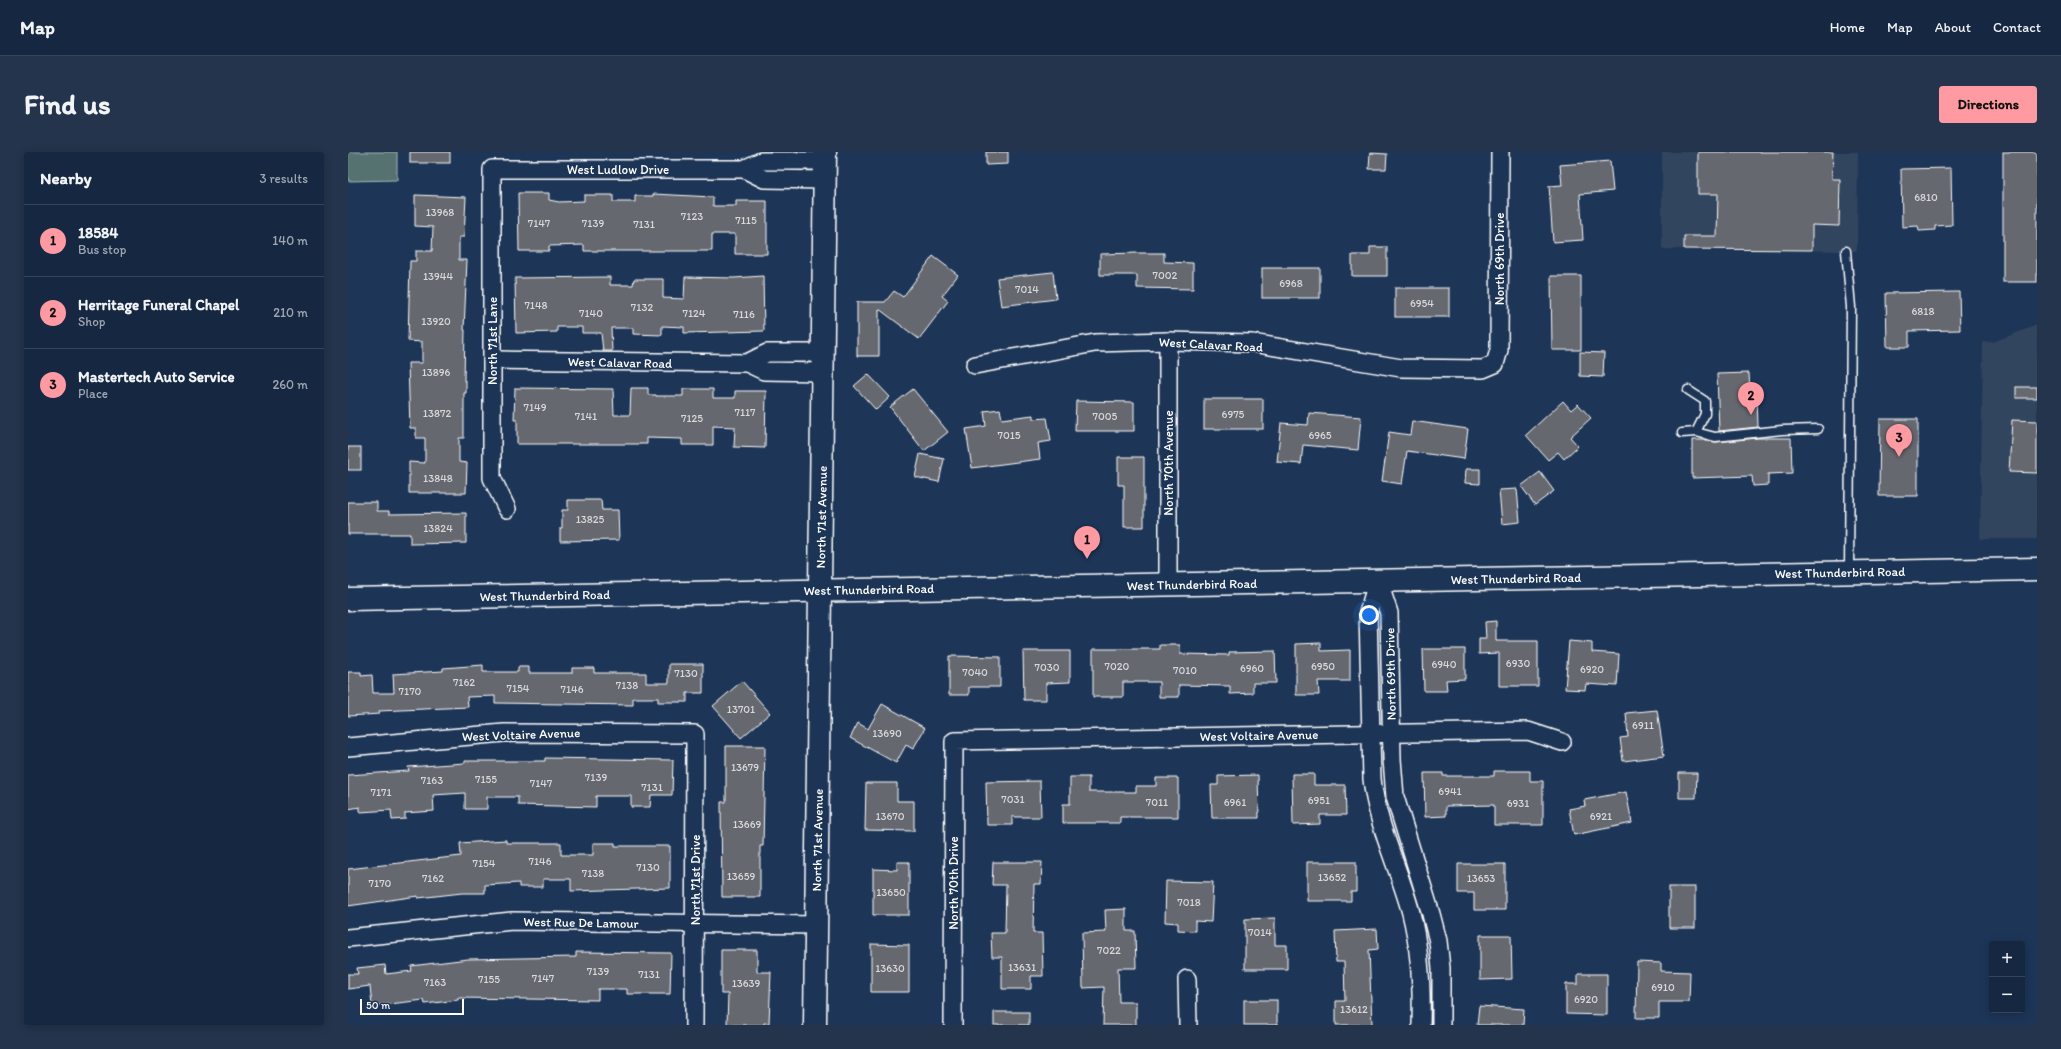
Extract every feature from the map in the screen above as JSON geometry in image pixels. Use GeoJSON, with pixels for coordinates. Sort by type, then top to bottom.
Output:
{"type":"FeatureCollection","features":[{"type":"Feature","properties":{"kind":"main road","name":"North 71st Avenue"},"geometry":{"type":"LineString","coordinates":[[815,1025],[825,164]]}},
{"type":"Feature","properties":{"kind":"main road","name":"West Thunderbird Road"},"geometry":{"type":"LineString","coordinates":[[348,599],[2037,569]]}},
{"type":"Feature","properties":{"kind":"street","name":"North 69th Drive"},"geometry":{"type":"LineString","coordinates":[[1495,364],[1499,350],[1500,152]]}},
{"type":"Feature","properties":{"kind":"street","name":"West Ludlow Drive"},"geometry":{"type":"LineString","coordinates":[[492,169],[744,169],[761,161],[782,160],[825,164]]}},
{"type":"Feature","properties":{"kind":"street"},"geometry":{"type":"LineString","coordinates":[[782,160],[782,180]]}},
{"type":"Feature","properties":{"kind":"street","name":"West Ludlow Drive"},"geometry":{"type":"LineString","coordinates":[[744,169],[764,179],[782,180],[825,164]]}},
{"type":"Feature","properties":{"kind":"street","name":"North 71st Lane"},"geometry":{"type":"LineString","coordinates":[[492,169],[492,478],[507,509]]}},
{"type":"Feature","properties":{"kind":"street","name":"West Calavar Road"},"geometry":{"type":"LineString","coordinates":[[975,365],[1094,343],[1168,341],[1252,343],[1400,368],[1484,369],[1495,364]]}},
{"type":"Feature","properties":{"kind":"street","name":"North 70th Avenue"},"geometry":{"type":"LineString","coordinates":[[1168,341],[1168,584]]}},
{"type":"Feature","properties":{"kind":"street","name":"West Calavar Road"},"geometry":{"type":"LineString","coordinates":[[747,363],[767,353],[779,353],[822,362]]}},
{"type":"Feature","properties":{"kind":"street"},"geometry":{"type":"LineString","coordinates":[[779,353],[780,372]]}},
{"type":"Feature","properties":{"kind":"street","name":"West Calavar Road"},"geometry":{"type":"LineString","coordinates":[[492,360],[747,363],[764,371],[780,372],[822,362]]}},
{"type":"Feature","properties":{"kind":"street","name":"North 69th Drive"},"geometry":{"type":"LineString","coordinates":[[1378,580],[1388,614],[1391,733],[1395,797],[1432,916],[1441,968],[1441,1025]]}},
{"type":"Feature","properties":{"kind":"street","name":"North 69th Drive"},"geometry":{"type":"LineString","coordinates":[[1378,580],[1368,613],[1372,779],[1375,800],[1412,922],[1421,983],[1421,1025]]}},
{"type":"Feature","properties":{"kind":"street","name":"West Voltaire Avenue"},"geometry":{"type":"LineString","coordinates":[[954,741],[1528,731],[1562,742]]}},
{"type":"Feature","properties":{"kind":"street","name":"West Voltaire Avenue"},"geometry":{"type":"LineString","coordinates":[[348,748],[504,732],[695,734]]}},
{"type":"Feature","properties":{"kind":"street","name":"North 71st Drive"},"geometry":{"type":"LineString","coordinates":[[694,1025],[695,734]]}},
{"type":"Feature","properties":{"kind":"street","name":"North 70th Drive"},"geometry":{"type":"LineString","coordinates":[[953,1025],[954,741]]}},
{"type":"Feature","properties":{"kind":"street"},"geometry":{"type":"LineString","coordinates":[[1412,922],[1432,916]]}},
{"type":"Feature","properties":{"kind":"street","name":"West Rue De Lamour"},"geometry":{"type":"LineString","coordinates":[[348,938],[512,921],[816,925]]}},
{"type":"Feature","properties":{"kind":"street"},"geometry":{"type":"LineString","coordinates":[[1187,979],[1188,1025]]}},
{"type":"Feature","properties":{"kind":"lane"},"geometry":{"type":"LineString","coordinates":[[1846,251],[1851,315],[1849,572]]}},
{"type":"Feature","properties":{"kind":"lane"},"geometry":{"type":"LineString","coordinates":[[1688,390],[1705,401],[1705,414],[1696,432]]}},
{"type":"Feature","properties":{"kind":"lane"},"geometry":{"type":"LineString","coordinates":[[1682,433],[1696,432],[1715,436],[1782,430],[1818,429]]}},
{"type":"Feature","properties":{"kind":"shaded area"},"geometry":{"type":"Polygon","coordinates":[[[1662,152],[1858,152],[1857,251],[1662,249],[1662,152]]]}},
{"type":"Feature","properties":{"kind":"shaded area"},"geometry":{"type":"Polygon","coordinates":[[[2037,325],[2037,539],[1980,539],[1983,342],[1993,342],[2037,325]]]}},
{"type":"Feature","properties":{"kind":"green space"},"geometry":{"type":"Polygon","coordinates":[[[348,152],[397,152],[397,180],[348,181],[348,152]]]}},
{"type":"Feature","properties":{"kind":"building"},"geometry":{"type":"Polygon","coordinates":[[[410,152],[450,152],[450,163],[410,163],[410,152]]]}},
{"type":"Feature","properties":{"kind":"building"},"geometry":{"type":"Polygon","coordinates":[[[986,152],[1008,152],[1008,164],[986,165],[986,152]]]}},
{"type":"Feature","properties":{"kind":"building"},"geometry":{"type":"Polygon","coordinates":[[[1698,152],[1833,152],[1832,179],[1840,179],[1839,226],[1812,225],[1812,250],[1684,249],[1684,236],[1717,236],[1718,194],[1698,194],[1698,152]]]}},
{"type":"Feature","properties":{"kind":"building"},"geometry":{"type":"Polygon","coordinates":[[[2003,152],[2037,152],[2037,282],[2003,282],[2003,152]]]}},
{"type":"Feature","properties":{"kind":"building"},"geometry":{"type":"Polygon","coordinates":[[[1370,153],[1387,154],[1386,169],[1369,169],[1370,153]]]}},
{"type":"Feature","properties":{"kind":"building"},"geometry":{"type":"Polygon","coordinates":[[[1610,161],[1613,191],[1580,194],[1583,240],[1553,242],[1549,186],[1562,185],[1560,165],[1610,161]]]}},
{"type":"Feature","properties":{"kind":"building"},"geometry":{"type":"Polygon","coordinates":[[[1951,168],[1952,225],[1935,226],[1935,230],[1919,231],[1918,226],[1902,227],[1901,169],[1951,168]]]}},
{"type":"Feature","properties":{"kind":"building"},"geometry":{"type":"Polygon","coordinates":[[[518,193],[549,193],[549,200],[559,202],[584,201],[584,195],[613,195],[613,202],[635,202],[635,196],[653,196],[653,194],[713,197],[713,206],[736,206],[736,201],[767,201],[767,254],[735,254],[735,234],[712,234],[712,251],[584,251],[584,245],[549,246],[549,251],[519,251],[518,193]]]}},
{"type":"Feature","properties":{"kind":"building"},"geometry":{"type":"Polygon","coordinates":[[[415,195],[466,197],[464,237],[459,237],[459,260],[467,260],[464,330],[464,381],[466,381],[466,393],[464,393],[464,438],[459,438],[459,462],[467,463],[466,493],[409,493],[409,462],[425,463],[425,438],[416,438],[416,428],[410,428],[408,363],[422,363],[422,342],[408,341],[410,261],[416,261],[416,251],[432,251],[433,227],[415,226],[415,195]]]}},
{"type":"Feature","properties":{"kind":"building"},"geometry":{"type":"Polygon","coordinates":[[[1370,247],[1387,247],[1387,276],[1352,276],[1352,255],[1370,255],[1370,247]]]}},
{"type":"Feature","properties":{"kind":"building"},"geometry":{"type":"Polygon","coordinates":[[[1164,253],[1164,262],[1193,263],[1193,289],[1137,288],[1137,275],[1100,275],[1100,254],[1164,253]]]}},
{"type":"Feature","properties":{"kind":"building"},"geometry":{"type":"Polygon","coordinates":[[[933,256],[958,275],[942,296],[948,301],[919,339],[879,309],[879,356],[857,356],[857,302],[885,302],[894,291],[903,297],[933,256]]]}},
{"type":"Feature","properties":{"kind":"building"},"geometry":{"type":"Polygon","coordinates":[[[1262,268],[1320,268],[1320,298],[1262,298],[1262,268]]]}},
{"type":"Feature","properties":{"kind":"building"},"geometry":{"type":"Polygon","coordinates":[[[1053,272],[1056,299],[1001,306],[997,278],[1053,272]]]}},
{"type":"Feature","properties":{"kind":"building"},"geometry":{"type":"Polygon","coordinates":[[[763,276],[764,331],[684,333],[684,327],[662,326],[662,335],[633,334],[633,328],[611,328],[612,351],[603,351],[601,333],[582,333],[582,327],[557,327],[557,332],[516,333],[515,278],[610,277],[610,285],[633,285],[634,279],[663,279],[663,298],[684,299],[685,277],[734,278],[763,276]]]}},
{"type":"Feature","properties":{"kind":"building"},"geometry":{"type":"Polygon","coordinates":[[[1551,276],[1581,276],[1581,350],[1552,350],[1551,276]]]}},
{"type":"Feature","properties":{"kind":"building"},"geometry":{"type":"Polygon","coordinates":[[[1395,288],[1449,288],[1449,317],[1395,317],[1395,288]]]}},
{"type":"Feature","properties":{"kind":"building"},"geometry":{"type":"Polygon","coordinates":[[[1959,292],[1960,330],[1909,331],[1909,347],[1887,347],[1886,293],[1959,292]]]}},
{"type":"Feature","properties":{"kind":"building"},"geometry":{"type":"Polygon","coordinates":[[[1580,352],[1604,353],[1603,377],[1580,376],[1580,352]]]}},
{"type":"Feature","properties":{"kind":"building"},"geometry":{"type":"Polygon","coordinates":[[[1749,373],[1750,393],[1757,393],[1758,427],[1719,431],[1717,374],[1749,373]]]}},
{"type":"Feature","properties":{"kind":"building"},"geometry":{"type":"Polygon","coordinates":[[[868,374],[890,397],[876,410],[854,386],[868,374]]]}},
{"type":"Feature","properties":{"kind":"building"},"geometry":{"type":"Polygon","coordinates":[[[2016,387],[2037,387],[2037,398],[2016,398],[2016,387]]]}},
{"type":"Feature","properties":{"kind":"building"},"geometry":{"type":"Polygon","coordinates":[[[515,388],[613,389],[614,415],[630,415],[631,388],[648,388],[648,395],[656,396],[683,396],[683,389],[713,389],[713,398],[735,398],[735,391],[766,391],[765,448],[734,447],[735,427],[713,426],[713,445],[682,445],[682,439],[647,438],[647,444],[517,444],[517,420],[514,420],[515,388]]]}},
{"type":"Feature","properties":{"kind":"building"},"geometry":{"type":"Polygon","coordinates":[[[913,389],[948,432],[924,451],[890,407],[913,389]]]}},
{"type":"Feature","properties":{"kind":"building"},"geometry":{"type":"Polygon","coordinates":[[[1204,399],[1263,399],[1263,429],[1204,429],[1204,399]]]}},
{"type":"Feature","properties":{"kind":"building"},"geometry":{"type":"Polygon","coordinates":[[[1076,401],[1134,402],[1134,431],[1075,431],[1076,401]]]}},
{"type":"Feature","properties":{"kind":"building"},"geometry":{"type":"Polygon","coordinates":[[[1563,401],[1571,410],[1578,404],[1591,418],[1570,437],[1578,446],[1564,459],[1558,452],[1548,460],[1526,435],[1563,401]]]}},
{"type":"Feature","properties":{"kind":"building"},"geometry":{"type":"Polygon","coordinates":[[[1000,409],[1002,419],[1033,415],[1033,419],[1047,418],[1051,441],[1038,443],[1040,459],[972,468],[966,429],[986,426],[984,411],[1000,409]]]}},
{"type":"Feature","properties":{"kind":"building"},"geometry":{"type":"Polygon","coordinates":[[[1309,413],[1361,417],[1358,450],[1303,445],[1301,464],[1277,462],[1281,423],[1308,425],[1309,413]]]}},
{"type":"Feature","properties":{"kind":"building"},"geometry":{"type":"Polygon","coordinates":[[[1880,419],[1918,419],[1918,496],[1879,496],[1880,419]]]}},
{"type":"Feature","properties":{"kind":"building"},"geometry":{"type":"Polygon","coordinates":[[[2012,420],[2037,421],[2037,473],[2009,472],[2012,420]]]}},
{"type":"Feature","properties":{"kind":"building"},"geometry":{"type":"Polygon","coordinates":[[[1412,421],[1468,429],[1464,459],[1407,451],[1402,484],[1382,481],[1389,432],[1410,435],[1412,421]]]}},
{"type":"Feature","properties":{"kind":"building"},"geometry":{"type":"Polygon","coordinates":[[[1758,438],[1791,438],[1792,473],[1768,474],[1768,485],[1753,486],[1752,476],[1692,478],[1692,440],[1716,442],[1758,438]]]}},
{"type":"Feature","properties":{"kind":"building"},"geometry":{"type":"Polygon","coordinates":[[[348,447],[361,447],[361,470],[348,470],[348,447]]]}},
{"type":"Feature","properties":{"kind":"building"},"geometry":{"type":"Polygon","coordinates":[[[920,454],[944,459],[939,482],[915,477],[920,454]]]}},
{"type":"Feature","properties":{"kind":"building"},"geometry":{"type":"Polygon","coordinates":[[[1118,457],[1144,457],[1144,527],[1124,527],[1124,485],[1118,485],[1118,457]]]}},
{"type":"Feature","properties":{"kind":"building"},"geometry":{"type":"Polygon","coordinates":[[[1466,469],[1480,469],[1480,484],[1465,483],[1466,469]]]}},
{"type":"Feature","properties":{"kind":"building"},"geometry":{"type":"Polygon","coordinates":[[[1540,472],[1554,491],[1535,505],[1521,486],[1540,472]]]}},
{"type":"Feature","properties":{"kind":"building"},"geometry":{"type":"Polygon","coordinates":[[[1517,489],[1520,522],[1502,524],[1499,490],[1517,489]]]}},
{"type":"Feature","properties":{"kind":"building"},"geometry":{"type":"Polygon","coordinates":[[[568,500],[601,500],[602,510],[618,510],[619,540],[560,541],[562,510],[568,510],[568,500]]]}},
{"type":"Feature","properties":{"kind":"building"},"geometry":{"type":"Polygon","coordinates":[[[348,502],[377,502],[377,511],[389,511],[389,514],[466,513],[466,543],[410,544],[410,534],[348,534],[348,502]]]}},
{"type":"Feature","properties":{"kind":"building"},"geometry":{"type":"Polygon","coordinates":[[[1496,621],[1496,641],[1538,641],[1538,686],[1499,686],[1499,653],[1479,654],[1479,639],[1486,639],[1485,622],[1496,621]]]}},
{"type":"Feature","properties":{"kind":"building"},"geometry":{"type":"Polygon","coordinates":[[[1569,641],[1592,643],[1592,652],[1619,654],[1617,686],[1586,684],[1585,690],[1565,689],[1569,641]]]}},
{"type":"Feature","properties":{"kind":"building"},"geometry":{"type":"Polygon","coordinates":[[[1321,643],[1321,651],[1350,650],[1350,681],[1318,681],[1319,695],[1296,695],[1296,644],[1321,643]]]}},
{"type":"Feature","properties":{"kind":"building"},"geometry":{"type":"Polygon","coordinates":[[[1160,645],[1180,645],[1180,654],[1229,655],[1229,652],[1275,651],[1276,683],[1253,683],[1253,693],[1230,694],[1230,686],[1179,685],[1179,697],[1159,697],[1159,682],[1123,682],[1123,697],[1093,697],[1093,649],[1160,649],[1160,645]]]}},
{"type":"Feature","properties":{"kind":"building"},"geometry":{"type":"Polygon","coordinates":[[[1423,649],[1465,649],[1465,679],[1446,680],[1447,691],[1424,691],[1423,649]]]}},
{"type":"Feature","properties":{"kind":"building"},"geometry":{"type":"Polygon","coordinates":[[[1023,651],[1070,651],[1070,682],[1046,683],[1046,700],[1024,700],[1023,651]]]}},
{"type":"Feature","properties":{"kind":"building"},"geometry":{"type":"Polygon","coordinates":[[[949,656],[1000,657],[1000,687],[969,687],[969,695],[949,695],[949,656]]]}},
{"type":"Feature","properties":{"kind":"building"},"geometry":{"type":"Polygon","coordinates":[[[669,664],[703,664],[703,693],[687,693],[687,702],[658,702],[658,698],[633,698],[633,705],[495,703],[495,696],[467,697],[468,707],[379,711],[380,714],[348,716],[348,672],[361,672],[361,676],[372,675],[373,693],[394,693],[393,674],[443,671],[443,668],[483,665],[483,672],[518,672],[518,667],[529,667],[529,673],[572,673],[572,668],[594,668],[594,673],[646,673],[646,683],[669,683],[669,664]]]}},
{"type":"Feature","properties":{"kind":"building"},"geometry":{"type":"Polygon","coordinates":[[[742,681],[770,713],[741,738],[713,706],[742,681]]]}},
{"type":"Feature","properties":{"kind":"building"},"geometry":{"type":"Polygon","coordinates":[[[882,704],[925,728],[913,749],[906,745],[896,763],[850,738],[858,723],[868,729],[882,704]]]}},
{"type":"Feature","properties":{"kind":"building"},"geometry":{"type":"Polygon","coordinates":[[[1657,710],[1664,756],[1623,761],[1620,738],[1628,737],[1626,713],[1657,710]]]}},
{"type":"Feature","properties":{"kind":"building"},"geometry":{"type":"Polygon","coordinates":[[[726,746],[765,746],[763,846],[760,846],[760,897],[722,897],[721,802],[726,802],[726,746]]]}},
{"type":"Feature","properties":{"kind":"building"},"geometry":{"type":"Polygon","coordinates":[[[545,758],[673,760],[672,795],[651,795],[650,807],[631,807],[631,796],[596,796],[596,807],[518,805],[518,797],[487,797],[487,809],[465,809],[465,793],[433,795],[434,811],[405,813],[405,819],[392,820],[391,810],[360,812],[360,807],[348,809],[348,775],[409,771],[408,767],[465,763],[465,761],[545,761],[545,758]]]}},
{"type":"Feature","properties":{"kind":"building"},"geometry":{"type":"Polygon","coordinates":[[[1494,771],[1530,771],[1530,781],[1543,781],[1543,825],[1494,825],[1494,805],[1446,806],[1446,816],[1425,817],[1424,773],[1443,773],[1443,776],[1494,776],[1494,771]]]}},
{"type":"Feature","properties":{"kind":"building"},"geometry":{"type":"Polygon","coordinates":[[[1679,773],[1697,773],[1696,798],[1679,798],[1679,773]]]}},
{"type":"Feature","properties":{"kind":"building"},"geometry":{"type":"Polygon","coordinates":[[[1292,774],[1314,774],[1314,785],[1345,785],[1346,815],[1320,815],[1320,824],[1293,825],[1292,774]]]}},
{"type":"Feature","properties":{"kind":"building"},"geometry":{"type":"Polygon","coordinates":[[[1258,775],[1259,818],[1212,818],[1211,785],[1218,785],[1218,776],[1258,775]]]}},
{"type":"Feature","properties":{"kind":"building"},"geometry":{"type":"Polygon","coordinates":[[[1070,777],[1089,777],[1089,792],[1136,792],[1136,786],[1156,786],[1156,778],[1178,778],[1178,817],[1120,817],[1120,823],[1063,823],[1063,804],[1070,804],[1070,777]]]}},
{"type":"Feature","properties":{"kind":"building"},"geometry":{"type":"Polygon","coordinates":[[[1040,781],[1041,817],[1012,817],[1012,825],[987,825],[986,782],[1040,781]]]}},
{"type":"Feature","properties":{"kind":"building"},"geometry":{"type":"Polygon","coordinates":[[[866,783],[897,783],[897,801],[914,801],[914,831],[865,830],[866,783]]]}},
{"type":"Feature","properties":{"kind":"building"},"geometry":{"type":"Polygon","coordinates":[[[1626,792],[1632,823],[1574,835],[1569,809],[1585,806],[1584,800],[1626,792]]]}},
{"type":"Feature","properties":{"kind":"building"},"geometry":{"type":"Polygon","coordinates":[[[506,840],[506,843],[561,843],[561,855],[593,855],[593,843],[615,843],[615,846],[670,846],[670,888],[571,891],[571,879],[543,879],[543,887],[519,887],[519,883],[485,885],[485,893],[462,893],[418,898],[418,896],[348,906],[348,869],[461,856],[460,843],[506,840]]]}},
{"type":"Feature","properties":{"kind":"building"},"geometry":{"type":"Polygon","coordinates":[[[897,862],[909,862],[909,915],[873,915],[873,869],[897,870],[897,862]]]}},
{"type":"Feature","properties":{"kind":"building"},"geometry":{"type":"Polygon","coordinates":[[[993,862],[1042,862],[1041,884],[1034,884],[1033,933],[1042,933],[1043,976],[1031,976],[1031,989],[1002,989],[1002,957],[992,957],[991,933],[1005,933],[1006,885],[992,885],[993,862]]]}},
{"type":"Feature","properties":{"kind":"building"},"geometry":{"type":"Polygon","coordinates":[[[1307,862],[1356,862],[1356,892],[1351,892],[1351,901],[1307,901],[1307,862]]]}},
{"type":"Feature","properties":{"kind":"building"},"geometry":{"type":"Polygon","coordinates":[[[1458,864],[1505,864],[1505,910],[1474,910],[1474,893],[1458,893],[1458,864]]]}},
{"type":"Feature","properties":{"kind":"building"},"geometry":{"type":"Polygon","coordinates":[[[1166,881],[1213,882],[1211,922],[1195,921],[1195,931],[1178,930],[1178,923],[1165,922],[1166,881]]]}},
{"type":"Feature","properties":{"kind":"building"},"geometry":{"type":"Polygon","coordinates":[[[1669,887],[1695,887],[1695,928],[1669,928],[1669,887]]]}},
{"type":"Feature","properties":{"kind":"building"},"geometry":{"type":"Polygon","coordinates":[[[1126,909],[1126,931],[1135,931],[1136,968],[1118,968],[1119,1002],[1136,1002],[1136,1025],[1103,1025],[1104,987],[1083,988],[1082,933],[1106,932],[1105,910],[1126,909]]]}},
{"type":"Feature","properties":{"kind":"building"},"geometry":{"type":"Polygon","coordinates":[[[1275,918],[1275,945],[1287,945],[1287,969],[1245,969],[1245,919],[1275,918]]]}},
{"type":"Feature","properties":{"kind":"building"},"geometry":{"type":"Polygon","coordinates":[[[1377,929],[1378,949],[1369,950],[1372,1025],[1336,1025],[1336,1001],[1345,1001],[1344,962],[1336,962],[1335,931],[1377,929]]]}},
{"type":"Feature","properties":{"kind":"building"},"geometry":{"type":"Polygon","coordinates":[[[1480,935],[1511,935],[1512,979],[1480,980],[1480,935]]]}},
{"type":"Feature","properties":{"kind":"building"},"geometry":{"type":"Polygon","coordinates":[[[871,944],[909,945],[909,992],[871,992],[871,944]]]}},
{"type":"Feature","properties":{"kind":"building"},"geometry":{"type":"Polygon","coordinates":[[[721,950],[757,950],[757,972],[771,972],[769,1023],[764,1023],[764,1025],[727,1025],[728,994],[721,994],[721,950]]]}},
{"type":"Feature","properties":{"kind":"building"},"geometry":{"type":"Polygon","coordinates":[[[576,952],[671,953],[670,994],[627,994],[627,989],[598,989],[598,1000],[458,998],[458,1000],[425,1004],[424,1000],[372,1006],[370,986],[348,989],[348,974],[358,974],[357,968],[385,965],[386,974],[412,971],[411,966],[468,959],[576,957],[576,952]]]}},
{"type":"Feature","properties":{"kind":"building"},"geometry":{"type":"Polygon","coordinates":[[[1637,962],[1661,963],[1661,971],[1690,972],[1689,1002],[1659,1002],[1659,1018],[1636,1018],[1637,962]]]}},
{"type":"Feature","properties":{"kind":"building"},"geometry":{"type":"Polygon","coordinates":[[[1578,974],[1607,974],[1607,1015],[1566,1014],[1566,984],[1578,984],[1578,974]]]}},
{"type":"Feature","properties":{"kind":"building"},"geometry":{"type":"Polygon","coordinates":[[[1244,1000],[1277,1000],[1277,1025],[1244,1025],[1244,1000]]]}},
{"type":"Feature","properties":{"kind":"building"},"geometry":{"type":"Polygon","coordinates":[[[1479,1006],[1524,1009],[1523,1025],[1477,1025],[1479,1006]]]}},
{"type":"Feature","properties":{"kind":"building"},"geometry":{"type":"Polygon","coordinates":[[[994,1012],[1029,1012],[1029,1025],[994,1025],[994,1012]]]}},
{"type":"Feature","properties":{"kind":"place","name":"Herritage Funeral Chapel"},"geometry":{"type":"Point","coordinates":[1751,415]}},
{"type":"Feature","properties":{"kind":"place","name":"Mastertech Auto Service"},"geometry":{"type":"Point","coordinates":[1899,457]}},
{"type":"Feature","properties":{"kind":"place","name":"18584"},"geometry":{"type":"Point","coordinates":[1087,559]}}]}
